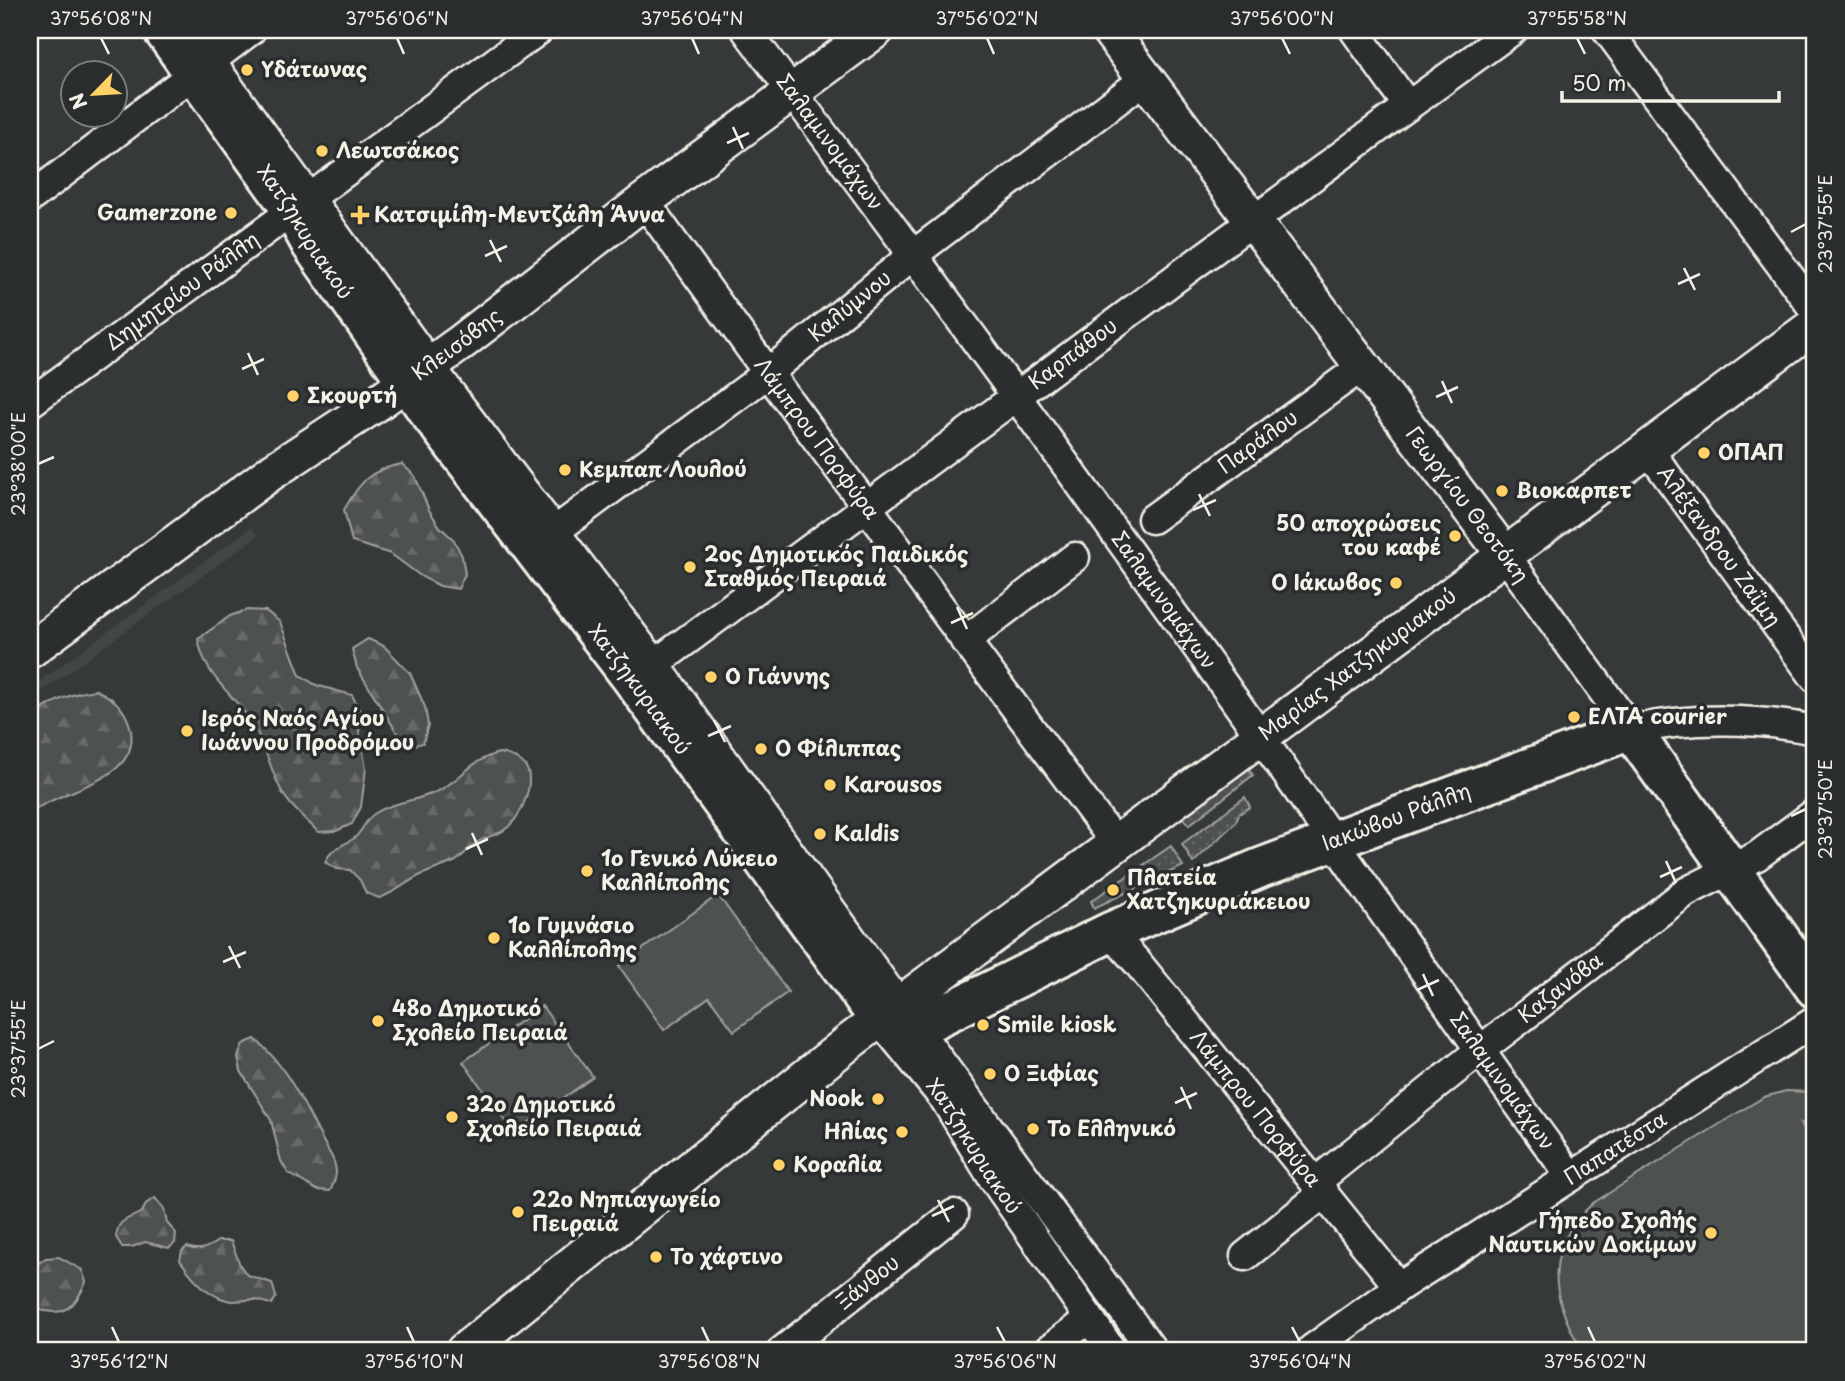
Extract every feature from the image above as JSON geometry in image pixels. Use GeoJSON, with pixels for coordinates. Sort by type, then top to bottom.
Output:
{"type":"FeatureCollection","features":[{"type":"Feature","properties":{"kind":"main road","name":"Χατζηκυριακού"},"geometry":{"type":"LineString","coordinates":[[163,30],[203,66],[301,205],[311,244],[419,372],[427,410],[644,672],[898,1017]]}},
{"type":"Feature","properties":{"kind":"main road","name":"Ιακώβου Ράλλη"},"geometry":{"type":"LineString","coordinates":[[898,1017],[1260,868],[1631,730]]}},
{"type":"Feature","properties":{"kind":"main road","name":"Γεωργίου Θεοτόκη"},"geometry":{"type":"LineString","coordinates":[[1631,730],[1815,988]]}},
{"type":"Feature","properties":{"kind":"street","name":"Χατζηκυριακού"},"geometry":{"type":"LineString","coordinates":[[188,30],[203,66]]}},
{"type":"Feature","properties":{"kind":"street"},"geometry":{"type":"LineString","coordinates":[[30,198],[251,30]]}},
{"type":"Feature","properties":{"kind":"street","name":"Δημητρίου Ράλλη"},"geometry":{"type":"LineString","coordinates":[[30,403],[539,30]]}},
{"type":"Feature","properties":{"kind":"street","name":"Σαλαμινομάχων"},"geometry":{"type":"LineString","coordinates":[[746,30],[1016,397],[1260,736],[1479,1051],[1571,1177]]}},
{"type":"Feature","properties":{"kind":"street","name":"Κλεισόβης"},"geometry":{"type":"LineString","coordinates":[[30,650],[273,471],[419,372],[876,30]]}},
{"type":"Feature","properties":{"kind":"street","name":"Γεωργίου Θεοτόκη"},"geometry":{"type":"LineString","coordinates":[[1109,30],[1505,555],[1631,730]]}},
{"type":"Feature","properties":{"kind":"street"},"geometry":{"type":"LineString","coordinates":[[1354,30],[1408,106]]}},
{"type":"Feature","properties":{"kind":"street","name":"Καρπάθου"},"geometry":{"type":"LineString","coordinates":[[644,672],[1513,30]]}},
{"type":"Feature","properties":{"kind":"street"},"geometry":{"type":"LineString","coordinates":[[1607,30],[1815,311]]}},
{"type":"Feature","properties":{"kind":"street","name":"Καλύμνου"},"geometry":{"type":"LineString","coordinates":[[555,531],[768,373],[913,256],[1146,79]]}},
{"type":"Feature","properties":{"kind":"street","name":"Λάμπρου Πορφύρα"},"geometry":{"type":"LineString","coordinates":[[644,201],[1116,844]]}},
{"type":"Feature","properties":{"kind":"street","name":"Μαρίας Χατζηκυριακού"},"geometry":{"type":"LineString","coordinates":[[464,1351],[898,1017],[1116,844],[1815,325]]}},
{"type":"Feature","properties":{"kind":"street","name":"Παράλου"},"geometry":{"type":"LineString","coordinates":[[1152,519],[1363,366]]}},
{"type":"Feature","properties":{"kind":"street","name":"Χατζηκυριακού"},"geometry":{"type":"LineString","coordinates":[[419,372],[555,531],[644,672]]}},
{"type":"Feature","properties":{"kind":"street","name":"Αλέξανδρου Ζαΐμη"},"geometry":{"type":"LineString","coordinates":[[1647,449],[1815,678]]}},
{"type":"Feature","properties":{"kind":"street"},"geometry":{"type":"LineString","coordinates":[[965,641],[1075,557]]}},
{"type":"Feature","properties":{"kind":"street","name":"Ιακώβου Ράλλη"},"geometry":{"type":"LineString","coordinates":[[1631,730],[1687,722],[1742,722],[1815,730]]}},
{"type":"Feature","properties":{"kind":"street","name":"Καζανόβα"},"geometry":{"type":"LineString","coordinates":[[1245,1256],[1320,1187],[1479,1051],[1686,892],[1757,856],[1815,813]]}},
{"type":"Feature","properties":{"kind":"street","name":"Λάμπρου Πορφύρα"},"geometry":{"type":"LineString","coordinates":[[1110,932],[1399,1287]]}},
{"type":"Feature","properties":{"kind":"street","name":"Χατζηκυριακού"},"geometry":{"type":"LineString","coordinates":[[898,1017],[992,1177],[1112,1351]]}},
{"type":"Feature","properties":{"kind":"street","name":"Χατζηκυριακού"},"geometry":{"type":"LineString","coordinates":[[898,1017],[1153,1351]]}},
{"type":"Feature","properties":{"kind":"street","name":"Παπατέστα"},"geometry":{"type":"LineString","coordinates":[[1312,1349],[1399,1287],[1815,1021]]}},
{"type":"Feature","properties":{"kind":"street","name":"Ξάνθου"},"geometry":{"type":"LineString","coordinates":[[782,1351],[954,1214]]}},
{"type":"Feature","properties":{"kind":"street"},"geometry":{"type":"LineString","coordinates":[[1047,1351],[1088,1319]]}},
{"type":"Feature","properties":{"kind":"shaded area"},"geometry":{"type":"Polygon","coordinates":[[[252,527],[258,536],[30,700],[30,688],[252,527]]]}},
{"type":"Feature","properties":{"kind":"green space"},"geometry":{"type":"Polygon","coordinates":[[[402,464],[415,476],[429,510],[440,527],[454,540],[462,556],[465,574],[458,589],[440,586],[422,577],[391,554],[352,542],[344,510],[349,500],[374,474],[402,464]]]}},
{"type":"Feature","properties":{"kind":"green space"},"geometry":{"type":"Polygon","coordinates":[[[247,610],[266,611],[280,622],[300,675],[316,685],[352,695],[361,712],[359,730],[366,768],[361,807],[352,824],[336,831],[318,832],[294,808],[278,784],[252,723],[207,665],[198,639],[230,616],[247,610]]]}},
{"type":"Feature","properties":{"kind":"green space"},"geometry":{"type":"Polygon","coordinates":[[[368,639],[384,646],[410,673],[425,707],[428,725],[423,743],[406,747],[357,668],[352,649],[368,639]]]}},
{"type":"Feature","properties":{"kind":"green space"},"geometry":{"type":"Polygon","coordinates":[[[96,690],[112,699],[124,712],[132,738],[130,750],[124,760],[104,777],[30,811],[30,719],[60,699],[96,690]]]}},
{"type":"Feature","properties":{"kind":"green space"},"geometry":{"type":"Polygon","coordinates":[[[499,753],[514,757],[526,767],[529,783],[525,801],[509,826],[476,843],[456,861],[421,875],[379,898],[366,893],[360,880],[350,870],[337,869],[325,862],[334,851],[356,836],[374,814],[440,790],[480,760],[499,753]]]}},
{"type":"Feature","properties":{"kind":"green space"},"geometry":{"type":"Polygon","coordinates":[[[1248,768],[1253,775],[1189,825],[1183,818],[1248,768]]]}},
{"type":"Feature","properties":{"kind":"green space"},"geometry":{"type":"Polygon","coordinates":[[[1245,797],[1250,807],[1239,814],[1235,823],[1193,863],[1182,844],[1245,797]]]}},
{"type":"Feature","properties":{"kind":"green space"},"geometry":{"type":"Polygon","coordinates":[[[1171,846],[1183,866],[1094,908],[1091,901],[1171,846]]]}},
{"type":"Feature","properties":{"kind":"green space"},"geometry":{"type":"Polygon","coordinates":[[[718,895],[788,992],[734,1031],[709,997],[664,1030],[619,966],[718,895]]]}},
{"type":"Feature","properties":{"kind":"green space"},"geometry":{"type":"Polygon","coordinates":[[[542,1006],[593,1077],[514,1133],[463,1062],[542,1006]]]}},
{"type":"Feature","properties":{"kind":"green space"},"geometry":{"type":"Polygon","coordinates":[[[255,1039],[268,1051],[289,1079],[332,1157],[336,1174],[330,1191],[317,1190],[288,1173],[281,1161],[271,1120],[241,1071],[238,1057],[243,1044],[255,1039]]]}},
{"type":"Feature","properties":{"kind":"green space","name":"Γήπεδο Σχολής Ναυτικών Δοκίμων"},"geometry":{"type":"Polygon","coordinates":[[[1786,1091],[1815,1092],[1815,1125],[1800,1123],[1815,1147],[1815,1351],[1583,1351],[1563,1312],[1556,1274],[1566,1238],[1577,1220],[1593,1203],[1739,1112],[1764,1097],[1786,1091]]]}},
{"type":"Feature","properties":{"kind":"green space"},"geometry":{"type":"Polygon","coordinates":[[[155,1198],[164,1209],[167,1223],[176,1233],[175,1243],[169,1248],[145,1242],[132,1247],[122,1247],[116,1237],[119,1226],[124,1220],[142,1212],[147,1203],[155,1198]]]}},
{"type":"Feature","properties":{"kind":"green space"},"geometry":{"type":"Polygon","coordinates":[[[218,1241],[231,1241],[247,1275],[272,1283],[276,1297],[272,1304],[225,1299],[210,1292],[190,1274],[180,1260],[182,1251],[187,1247],[203,1248],[218,1241]]]}},
{"type":"Feature","properties":{"kind":"green space"},"geometry":{"type":"Polygon","coordinates":[[[59,1257],[82,1270],[86,1282],[78,1298],[62,1311],[38,1309],[30,1314],[30,1269],[46,1258],[59,1257]]]}},
{"type":"Feature","properties":{"kind":"place","name":"Υδάτωνας"},"geometry":{"type":"Point","coordinates":[247,70]}},
{"type":"Feature","properties":{"kind":"place","name":"Λεωτσάκος"},"geometry":{"type":"Point","coordinates":[322,151]}},
{"type":"Feature","properties":{"kind":"place","name":"Gamerzone"},"geometry":{"type":"Point","coordinates":[231,213]}},
{"type":"Feature","properties":{"kind":"place","name":"Κατσιμίλη-Μεντζάλη Άννα"},"geometry":{"type":"Point","coordinates":[360,215]}},
{"type":"Feature","properties":{"kind":"place","name":"Σκουρτή"},"geometry":{"type":"Point","coordinates":[293,396]}},
{"type":"Feature","properties":{"kind":"place","name":"ΟΠΑΠ"},"geometry":{"type":"Point","coordinates":[1704,453]}},
{"type":"Feature","properties":{"kind":"place","name":"Κεμπαπ Λουλού"},"geometry":{"type":"Point","coordinates":[565,470]}},
{"type":"Feature","properties":{"kind":"place","name":"Βιοκαρπετ"},"geometry":{"type":"Point","coordinates":[1502,491]}},
{"type":"Feature","properties":{"kind":"place","name":"50 αποχρώσεις του καφέ"},"geometry":{"type":"Point","coordinates":[1455,536]}},
{"type":"Feature","properties":{"kind":"place","name":"2ος Δημοτικός Παιδικός Σταθμός Πειραιά"},"geometry":{"type":"Point","coordinates":[690,567]}},
{"type":"Feature","properties":{"kind":"place","name":"Ο Ιάκωβος"},"geometry":{"type":"Point","coordinates":[1396,583]}},
{"type":"Feature","properties":{"kind":"place","name":"Ο Γιάννης"},"geometry":{"type":"Point","coordinates":[711,677]}},
{"type":"Feature","properties":{"kind":"place","name":"ΕΛΤΑ courier"},"geometry":{"type":"Point","coordinates":[1574,717]}},
{"type":"Feature","properties":{"kind":"place","name":"Ιερός Ναός Αγίου Ιωάννου Προδρόμου"},"geometry":{"type":"Point","coordinates":[187,731]}},
{"type":"Feature","properties":{"kind":"place","name":"Ο Φίλιππας"},"geometry":{"type":"Point","coordinates":[761,749]}},
{"type":"Feature","properties":{"kind":"place","name":"Karousos"},"geometry":{"type":"Point","coordinates":[830,785]}},
{"type":"Feature","properties":{"kind":"place","name":"Kaldis"},"geometry":{"type":"Point","coordinates":[820,834]}},
{"type":"Feature","properties":{"kind":"place","name":"1ο Γενικό Λύκειο Καλλίπολης"},"geometry":{"type":"Point","coordinates":[587,871]}},
{"type":"Feature","properties":{"kind":"place","name":"Πλατεία Χατζηκυριάκειου"},"geometry":{"type":"Point","coordinates":[1113,890]}},
{"type":"Feature","properties":{"kind":"place","name":"1ο Γυμνάσιο Καλλίπολης"},"geometry":{"type":"Point","coordinates":[494,938]}},
{"type":"Feature","properties":{"kind":"place","name":"48ο Δημοτικό Σχολείο Πειραιά"},"geometry":{"type":"Point","coordinates":[378,1021]}},
{"type":"Feature","properties":{"kind":"place","name":"Smile kiosk"},"geometry":{"type":"Point","coordinates":[983,1025]}},
{"type":"Feature","properties":{"kind":"place","name":"Ο Ξιφίας"},"geometry":{"type":"Point","coordinates":[990,1074]}},
{"type":"Feature","properties":{"kind":"place","name":"Nook"},"geometry":{"type":"Point","coordinates":[878,1099]}},
{"type":"Feature","properties":{"kind":"place","name":"32ο Δημοτικό Σχολείο Πειραιά"},"geometry":{"type":"Point","coordinates":[452,1117]}},
{"type":"Feature","properties":{"kind":"place","name":"Το Ελληνικό"},"geometry":{"type":"Point","coordinates":[1033,1129]}},
{"type":"Feature","properties":{"kind":"place","name":"Ηλίας"},"geometry":{"type":"Point","coordinates":[902,1132]}},
{"type":"Feature","properties":{"kind":"place","name":"Κοραλία"},"geometry":{"type":"Point","coordinates":[779,1165]}},
{"type":"Feature","properties":{"kind":"place","name":"22ο Νηπιαγωγείο Πειραιά"},"geometry":{"type":"Point","coordinates":[518,1212]}},
{"type":"Feature","properties":{"kind":"place","name":"Γήπεδο Σχολής Ναυτικών Δοκίμων"},"geometry":{"type":"Point","coordinates":[1711,1233]}},
{"type":"Feature","properties":{"kind":"place","name":"Το χάρτινο"},"geometry":{"type":"Point","coordinates":[656,1257]}}]}
